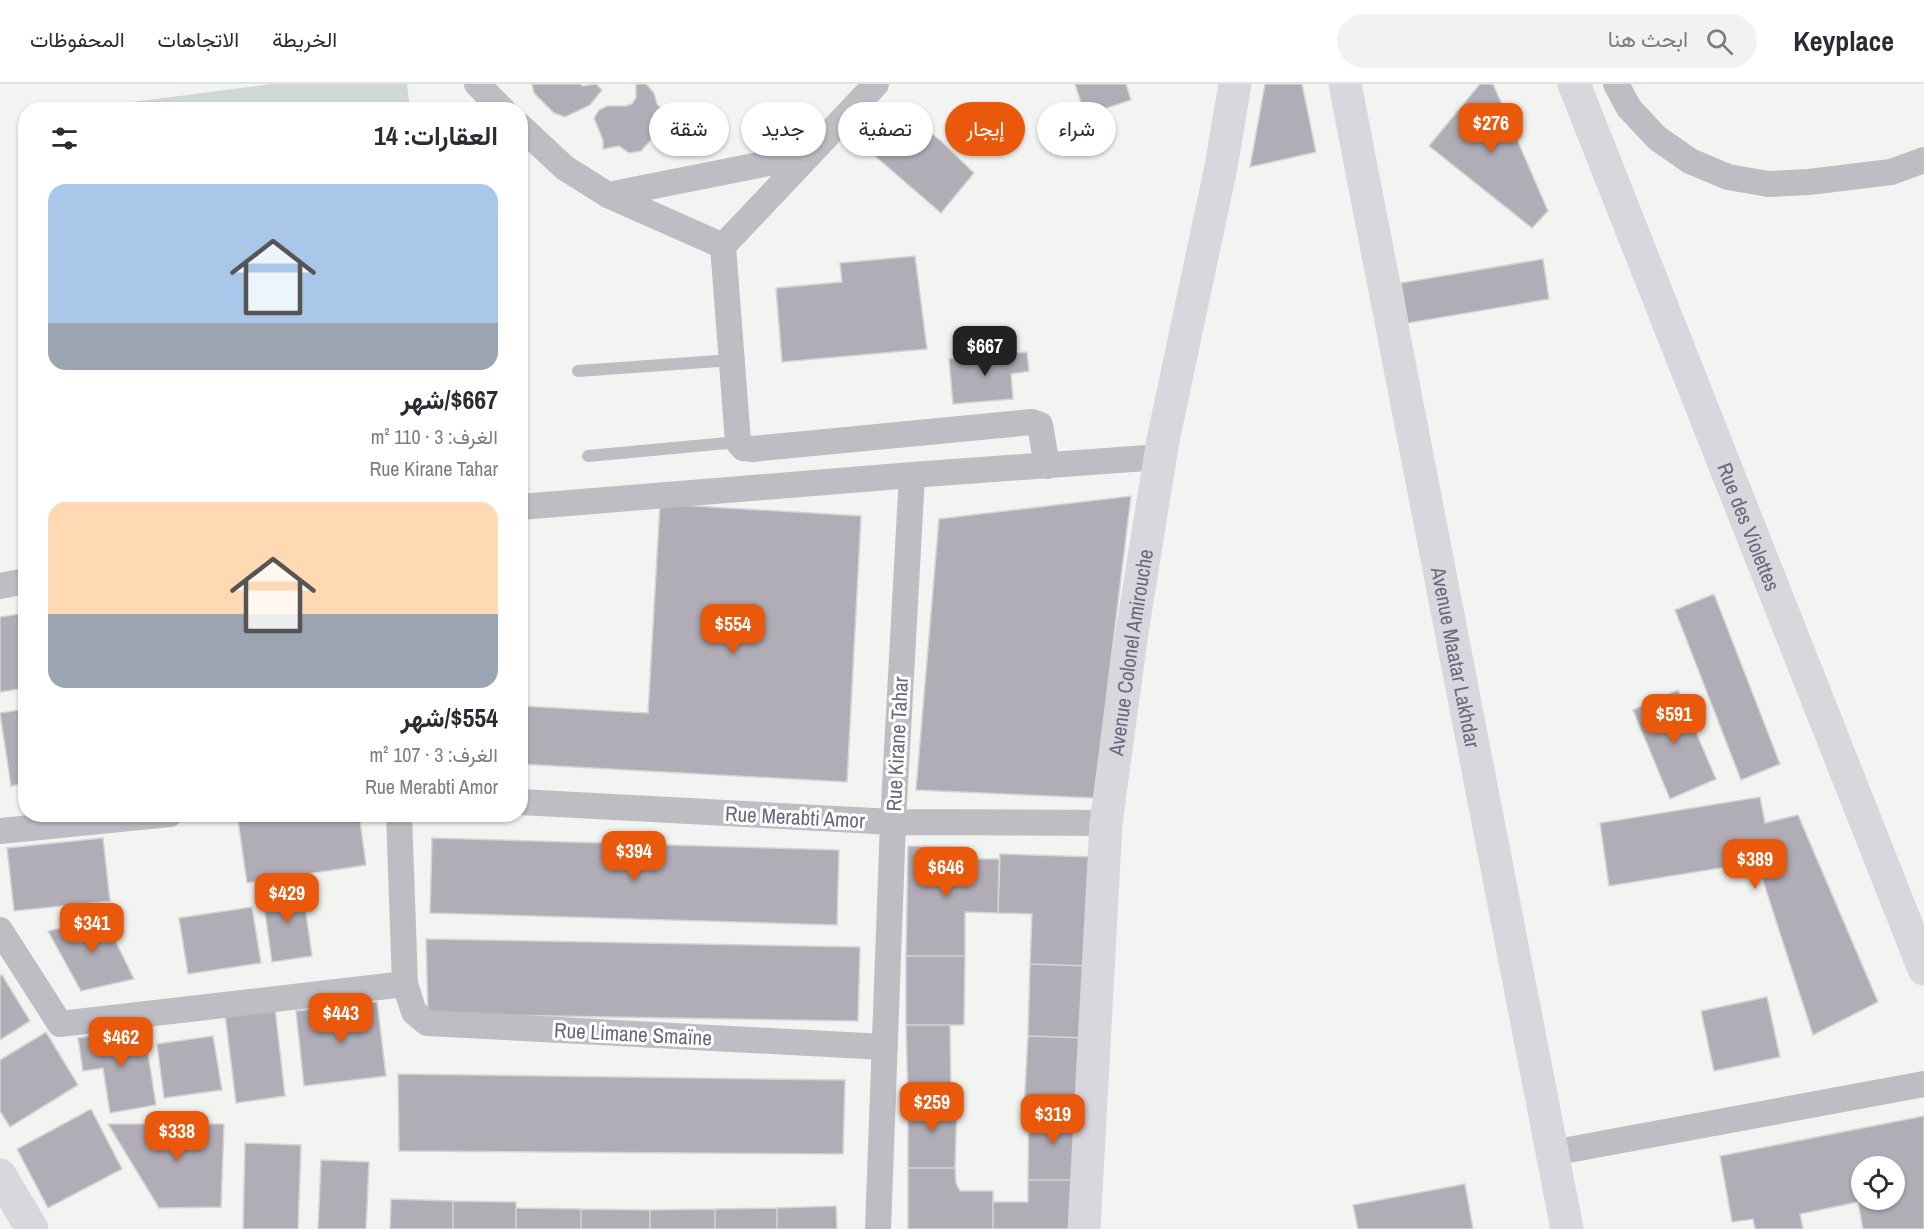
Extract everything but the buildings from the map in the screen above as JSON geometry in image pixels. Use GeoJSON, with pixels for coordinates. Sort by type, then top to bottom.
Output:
{"type":"FeatureCollection","features":[{"type":"Feature","properties":{"kind":"main road","name":"Avenue Colonel Amirouche"},"geometry":{"type":"LineString","coordinates":[[1084,1229],[1106,823],[1132,632],[1160,457],[1221,167],[1235,84]]}},
{"type":"Feature","properties":{"kind":"main road","name":"Avenue Maatar Lakhdar"},"geometry":{"type":"LineString","coordinates":[[1345,84],[1567,1229]]}},
{"type":"Feature","properties":{"kind":"main road","name":"Rue des Violettes"},"geometry":{"type":"LineString","coordinates":[[1574,84],[1924,969]]}},
{"type":"Feature","properties":{"kind":"main road"},"geometry":{"type":"LineString","coordinates":[[0,1174],[32,1229]]}},
{"type":"Feature","properties":{"kind":"street"},"geometry":{"type":"LineString","coordinates":[[477,84],[495,102]]}},
{"type":"Feature","properties":{"kind":"street"},"geometry":{"type":"LineString","coordinates":[[826,136],[876,84]]}},
{"type":"Feature","properties":{"kind":"street"},"geometry":{"type":"LineString","coordinates":[[1616,84],[1629,108],[1657,138],[1690,161],[1728,177],[1768,184],[1809,182],[1891,172],[1924,160]]}},
{"type":"Feature","properties":{"kind":"street"},"geometry":{"type":"LineString","coordinates":[[528,133],[565,168],[608,195],[723,246]]}},
{"type":"Feature","properties":{"kind":"street"},"geometry":{"type":"LineString","coordinates":[[608,195],[799,156]]}},
{"type":"Feature","properties":{"kind":"street"},"geometry":{"type":"LineString","coordinates":[[807,156],[723,246],[738,442],[743,448],[752,449],[1032,422],[1040,425],[1047,466]]}},
{"type":"Feature","properties":{"kind":"street"},"geometry":{"type":"LineString","coordinates":[[528,506],[1160,457]]}},
{"type":"Feature","properties":{"kind":"street","name":"Rue Kirane Tahar"},"geometry":{"type":"LineString","coordinates":[[878,1229],[893,822],[912,475]]}},
{"type":"Feature","properties":{"kind":"street"},"geometry":{"type":"LineString","coordinates":[[0,586],[18,583]]}},
{"type":"Feature","properties":{"kind":"street","name":"Rue Merabti Amor"},"geometry":{"type":"LineString","coordinates":[[528,802],[893,822],[1106,823]]}},
{"type":"Feature","properties":{"kind":"street"},"geometry":{"type":"LineString","coordinates":[[0,831],[90,822]]}},
{"type":"Feature","properties":{"kind":"street","name":"Rue Limane Smaïne"},"geometry":{"type":"LineString","coordinates":[[399,822],[405,984],[414,1012],[427,1023],[885,1047]]}},
{"type":"Feature","properties":{"kind":"street"},"geometry":{"type":"LineString","coordinates":[[0,930],[60,1024],[405,984]]}},
{"type":"Feature","properties":{"kind":"street"},"geometry":{"type":"LineString","coordinates":[[1552,1153],[1924,1084]]}},
{"type":"Feature","properties":{"kind":"lane"},"geometry":{"type":"LineString","coordinates":[[579,371],[732,360]]}},
{"type":"Feature","properties":{"kind":"lane"},"geometry":{"type":"LineString","coordinates":[[588,456],[738,442]]}},
{"type":"Feature","properties":{"kind":"shaded area"},"geometry":{"type":"Polygon","coordinates":[[[272,84],[407,84],[409,102],[132,102],[272,84]]]}}]}
